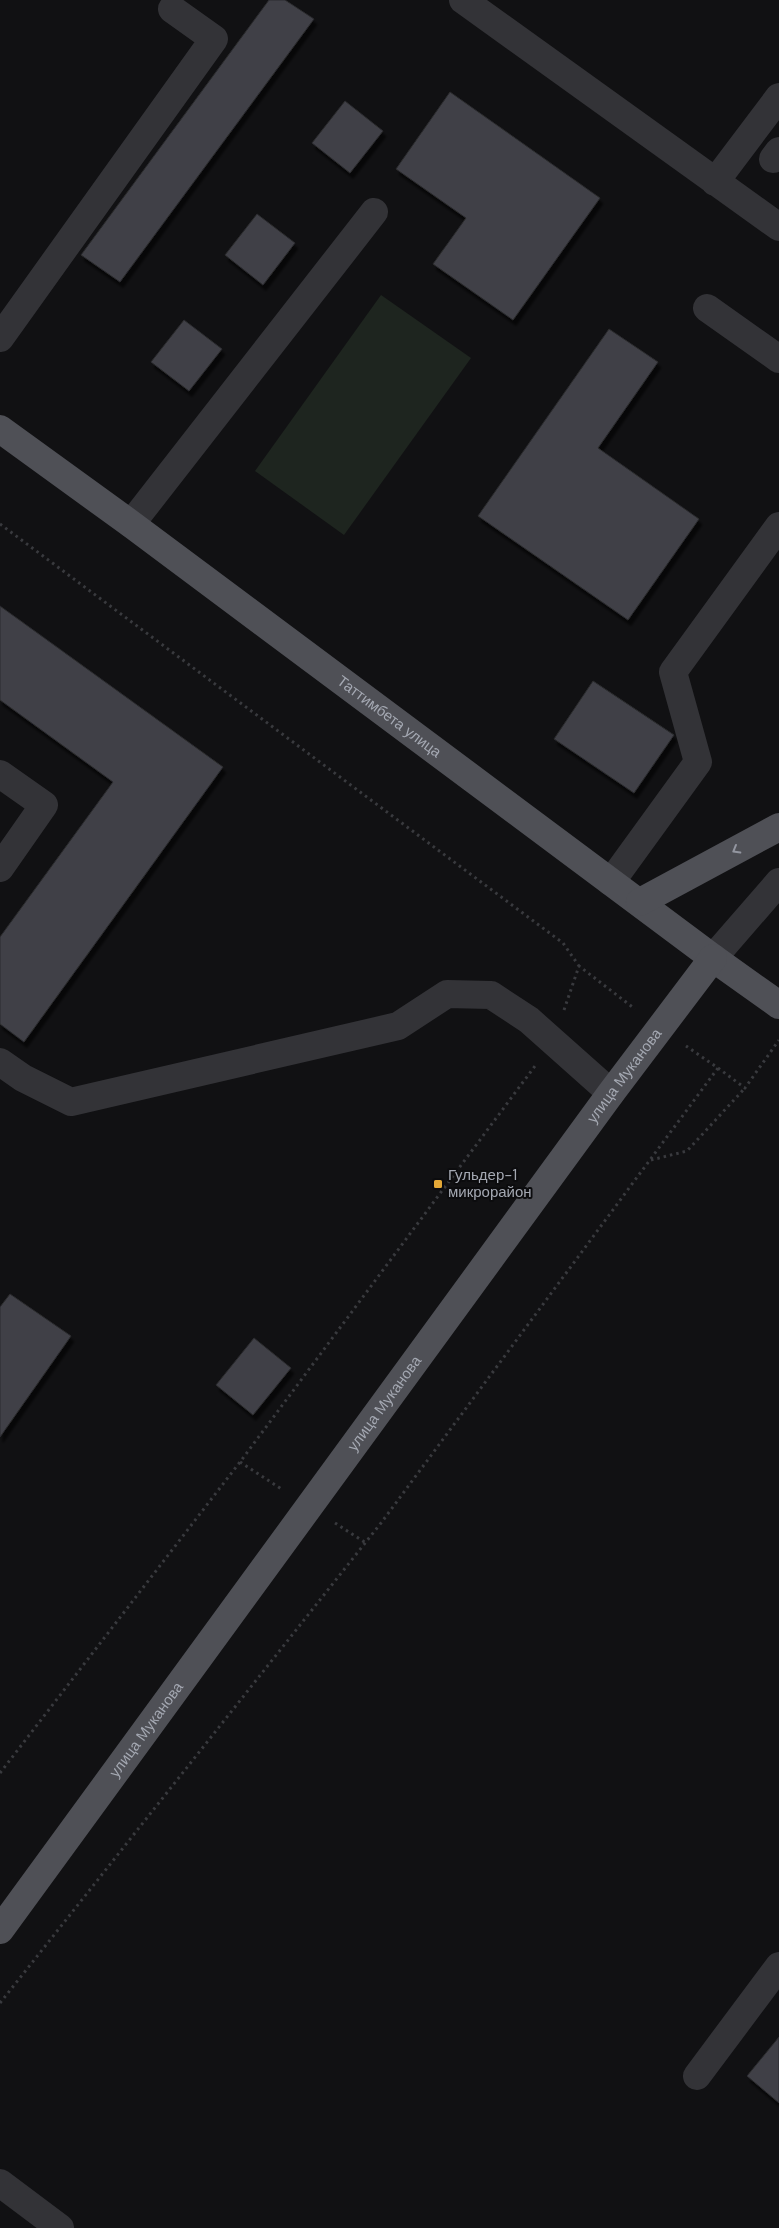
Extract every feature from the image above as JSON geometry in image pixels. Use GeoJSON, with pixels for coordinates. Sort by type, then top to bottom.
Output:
{"type":"FeatureCollection","features":[{"type":"Feature","properties":{"kind":"main road","name":"Таттимбета улица"},"geometry":{"type":"LineString","coordinates":[[0,429],[131,524],[713,958],[779,1004]]}},
{"type":"Feature","properties":{"kind":"main road"},"geometry":{"type":"LineString","coordinates":[[640,902],[779,827]]}},
{"type":"Feature","properties":{"kind":"main road","name":"улица Муканова"},"geometry":{"type":"LineString","coordinates":[[0,1930],[611,1093],[713,958]]}},
{"type":"Feature","properties":{"kind":"street"},"geometry":{"type":"LineString","coordinates":[[463,0],[779,227]]}},
{"type":"Feature","properties":{"kind":"street"},"geometry":{"type":"LineString","coordinates":[[0,338],[214,39],[172,9]]}},
{"type":"Feature","properties":{"kind":"street"},"geometry":{"type":"LineString","coordinates":[[715,182],[779,97]]}},
{"type":"Feature","properties":{"kind":"street"},"geometry":{"type":"LineString","coordinates":[[131,524],[374,212]]}},
{"type":"Feature","properties":{"kind":"street"},"geometry":{"type":"LineString","coordinates":[[707,308],[779,359]]}},
{"type":"Feature","properties":{"kind":"street"},"geometry":{"type":"LineString","coordinates":[[611,882],[698,762],[673,672],[779,526]]}},
{"type":"Feature","properties":{"kind":"street"},"geometry":{"type":"LineString","coordinates":[[0,774],[44,805],[0,868]]}},
{"type":"Feature","properties":{"kind":"street","name":"улица Муканова"},"geometry":{"type":"LineString","coordinates":[[713,958],[779,882]]}},
{"type":"Feature","properties":{"kind":"street"},"geometry":{"type":"LineString","coordinates":[[0,1062],[23,1078],[71,1102],[398,1026],[447,994],[491,995],[529,1020],[611,1093]]}},
{"type":"Feature","properties":{"kind":"street"},"geometry":{"type":"LineString","coordinates":[[697,2076],[779,1966]]}},
{"type":"Feature","properties":{"kind":"street"},"geometry":{"type":"LineString","coordinates":[[0,2183],[60,2228]]}},
{"type":"Feature","properties":{"kind":"path"},"geometry":{"type":"LineString","coordinates":[[0,524],[563,943],[579,966],[660,1029],[745,1088]]}},
{"type":"Feature","properties":{"kind":"path"},"geometry":{"type":"LineString","coordinates":[[0,1773],[240,1462],[553,1042],[579,966]]}},
{"type":"Feature","properties":{"kind":"path"},"geometry":{"type":"LineString","coordinates":[[650,1160],[687,1151],[745,1088],[779,1040]]}},
{"type":"Feature","properties":{"kind":"path"},"geometry":{"type":"LineString","coordinates":[[0,2002],[382,1523],[718,1068]]}},
{"type":"Feature","properties":{"kind":"shaded area"},"geometry":{"type":"Polygon","coordinates":[[[381,295],[471,358],[344,535],[255,471],[381,295]]]}},
{"type":"Feature","properties":{"kind":"building"},"geometry":{"type":"Polygon","coordinates":[[[269,0],[285,0],[314,19],[120,282],[81,255],[269,0]]]}},
{"type":"Feature","properties":{"kind":"building"},"geometry":{"type":"Polygon","coordinates":[[[450,92],[600,198],[513,320],[433,264],[466,218],[396,169],[450,92]]]}},
{"type":"Feature","properties":{"kind":"building"},"geometry":{"type":"Polygon","coordinates":[[[345,101],[383,131],[350,173],[312,143],[345,101]]]}},
{"type":"Feature","properties":{"kind":"building"},"geometry":{"type":"Polygon","coordinates":[[[257,214],[295,243],[263,285],[225,255],[257,214]]]}},
{"type":"Feature","properties":{"kind":"building"},"geometry":{"type":"Polygon","coordinates":[[[184,320],[222,349],[189,391],[151,362],[184,320]]]}},
{"type":"Feature","properties":{"kind":"building"},"geometry":{"type":"Polygon","coordinates":[[[609,329],[658,362],[598,448],[699,519],[628,620],[478,516],[609,329]]]}},
{"type":"Feature","properties":{"kind":"building"},"geometry":{"type":"Polygon","coordinates":[[[0,606],[223,767],[24,1042],[0,1024],[0,937],[113,782],[0,700],[0,606]]]}},
{"type":"Feature","properties":{"kind":"building"},"geometry":{"type":"Polygon","coordinates":[[[593,681],[674,735],[634,793],[554,739],[593,681]]]}},
{"type":"Feature","properties":{"kind":"building"},"geometry":{"type":"Polygon","coordinates":[[[10,1294],[71,1336],[0,1437],[0,1307],[10,1294]]]}},
{"type":"Feature","properties":{"kind":"building"},"geometry":{"type":"Polygon","coordinates":[[[254,1338],[291,1368],[253,1415],[216,1385],[254,1338]]]}},
{"type":"Feature","properties":{"kind":"building"},"geometry":{"type":"Polygon","coordinates":[[[779,2037],[779,2103],[747,2076],[779,2037]]]}},
{"type":"Feature","properties":{"kind":"place","name":"Гульдер-1 микрорайон"},"geometry":{"type":"Point","coordinates":[438,1184]}}]}
